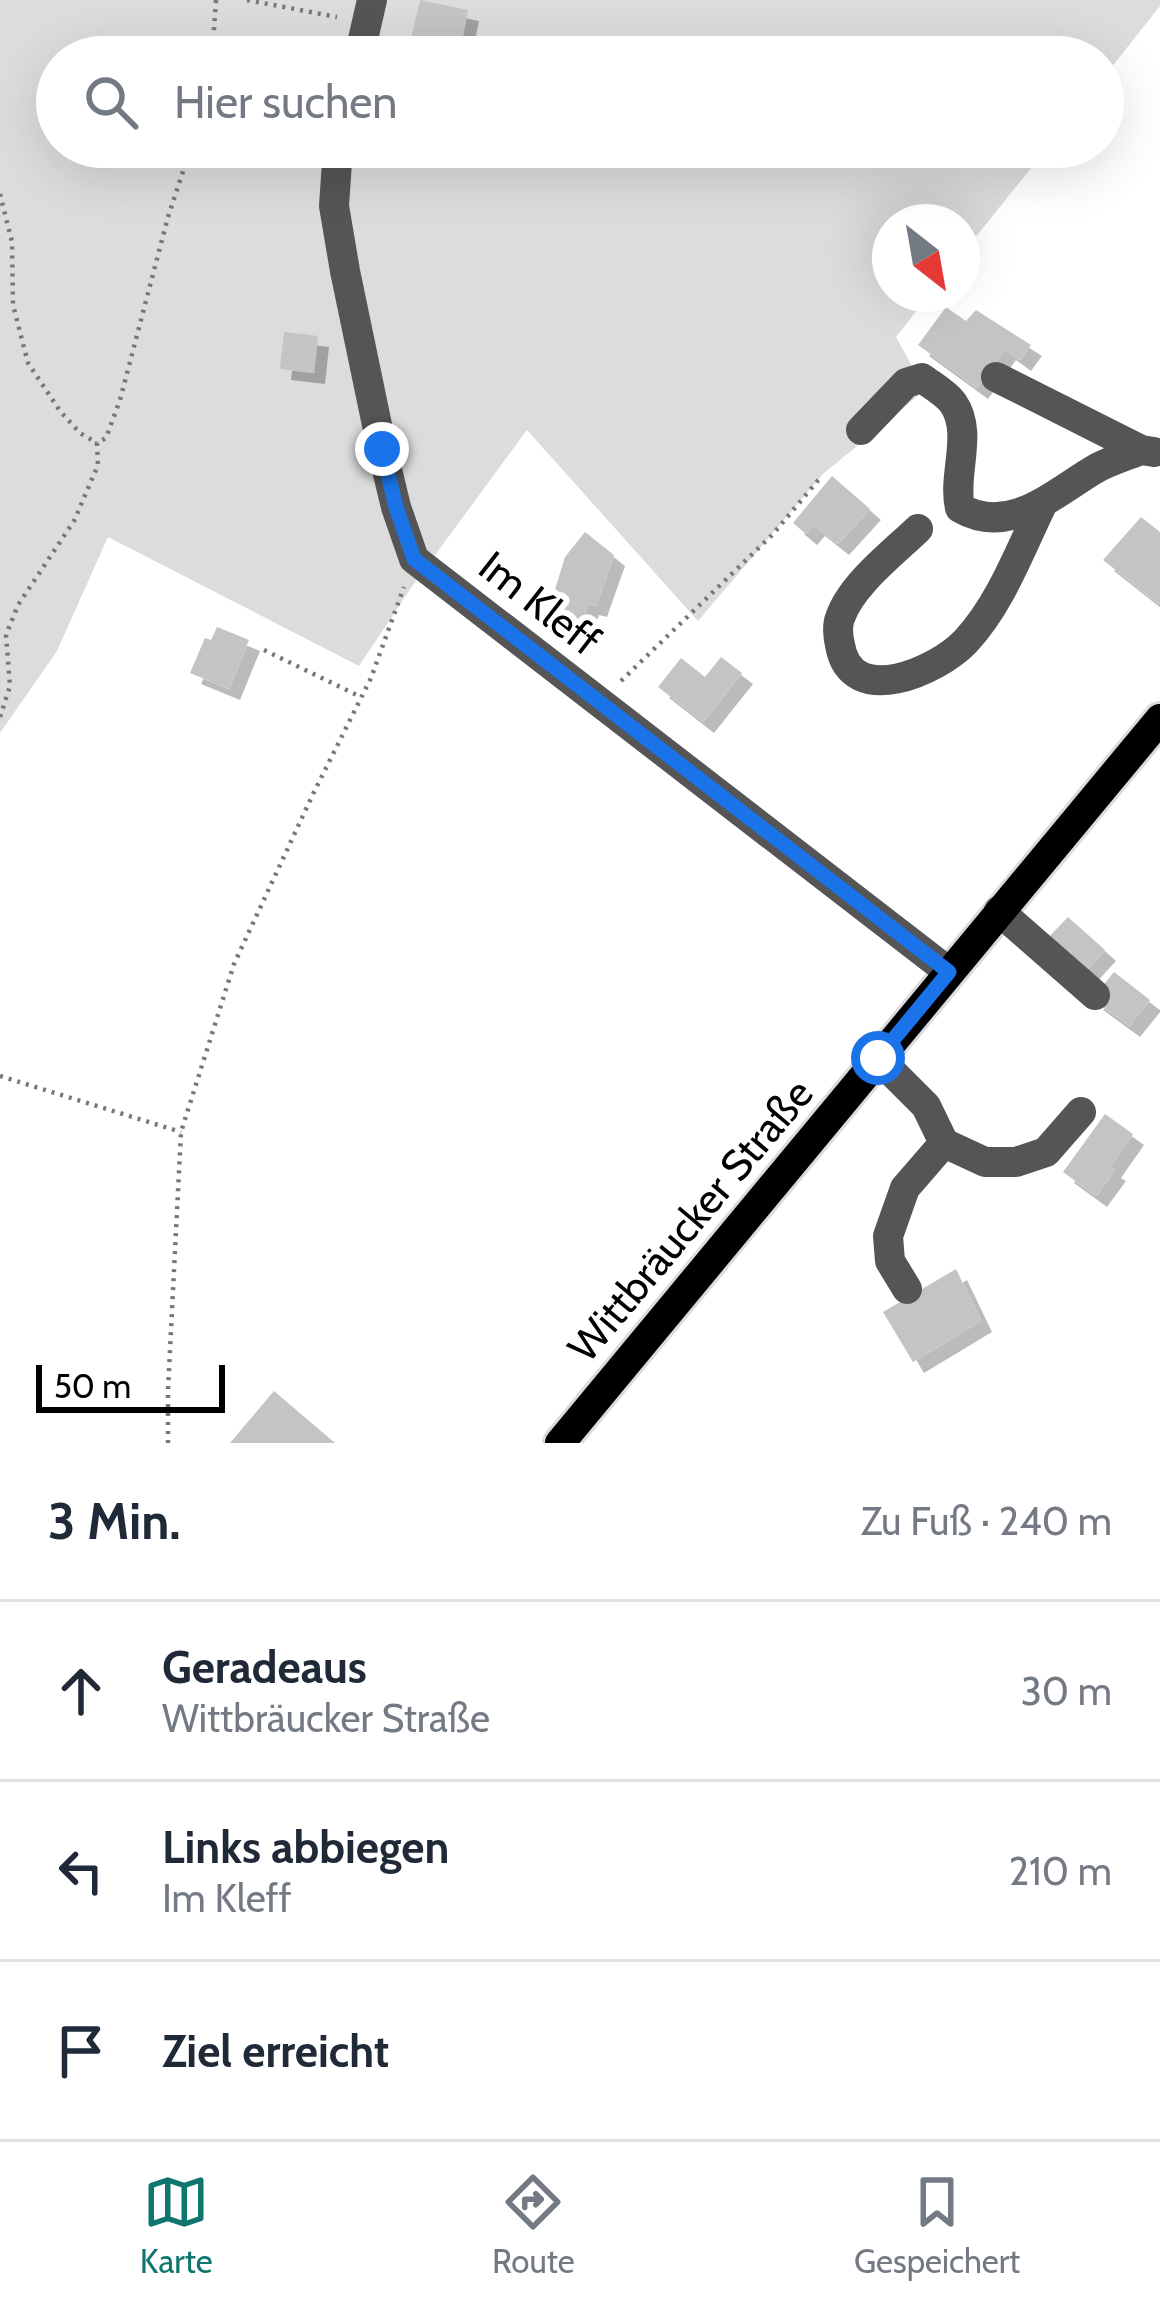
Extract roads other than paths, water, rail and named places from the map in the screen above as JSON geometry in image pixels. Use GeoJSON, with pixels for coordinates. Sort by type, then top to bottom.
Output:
{"type":"FeatureCollection","features":[{"type":"Feature","properties":{"kind":"main road","name":"Wittbräucker Straße"},"geometry":{"type":"LineString","coordinates":[[560,1443],[1160,719]]}},
{"type":"Feature","properties":{"kind":"street","name":"Im Kleff"},"geometry":{"type":"LineString","coordinates":[[337,168],[334,206],[345,271],[382,449],[414,559],[949,972]]}},
{"type":"Feature","properties":{"kind":"street"},"geometry":{"type":"LineString","coordinates":[[996,377],[1150,452]]}},
{"type":"Feature","properties":{"kind":"street"},"geometry":{"type":"LineString","coordinates":[[861,430],[906,382],[922,378],[952,402],[961,424],[957,495],[960,508],[976,518],[1042,505],[1099,467],[1150,452]]}},
{"type":"Feature","properties":{"kind":"street"},"geometry":{"type":"LineString","coordinates":[[918,529],[858,587],[839,619],[842,657],[854,672],[873,680],[926,671],[966,642],[996,597],[1042,505]]}},
{"type":"Feature","properties":{"kind":"street"},"geometry":{"type":"LineString","coordinates":[[999,911],[1095,995]]}},
{"type":"Feature","properties":{"kind":"street"},"geometry":{"type":"LineString","coordinates":[[878,1058],[926,1106],[944,1143],[985,1162],[1016,1162],[1046,1152],[1081,1112]]}},
{"type":"Feature","properties":{"kind":"street"},"geometry":{"type":"LineString","coordinates":[[907,1289],[890,1261],[888,1236],[905,1188],[944,1143]]}}]}
